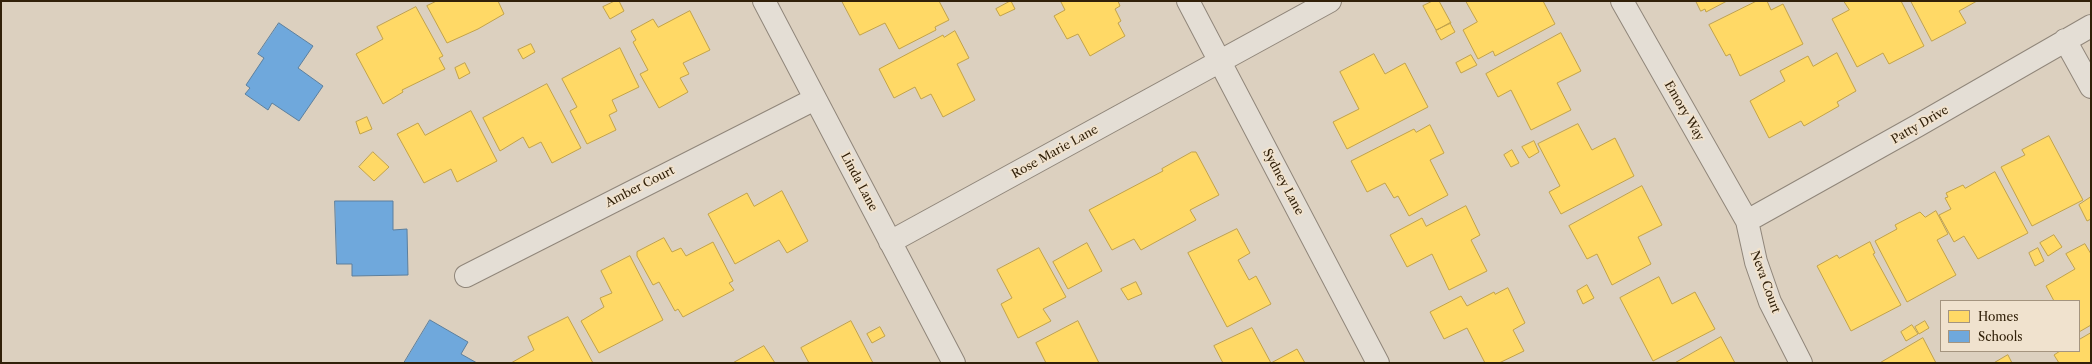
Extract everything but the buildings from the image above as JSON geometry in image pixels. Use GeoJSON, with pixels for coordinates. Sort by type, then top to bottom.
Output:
{"type":"FeatureCollection","features":[{"type":"Feature","properties":{"kind":"street","name":"Linda Lane"},"geometry":{"type":"LineString","coordinates":[[764,1],[954,363]]}},
{"type":"Feature","properties":{"kind":"street","name":"Sydney Lane"},"geometry":{"type":"LineString","coordinates":[[1188,1],[1378,363]]}},
{"type":"Feature","properties":{"kind":"street","name":"Rose Marie Lane"},"geometry":{"type":"LineString","coordinates":[[890,242],[1330,1]]}},
{"type":"Feature","properties":{"kind":"street","name":"Emory Way"},"geometry":{"type":"LineString","coordinates":[[1622,1],[1747,221]]}},
{"type":"Feature","properties":{"kind":"street","name":"Patty Drive"},"geometry":{"type":"LineString","coordinates":[[1747,221],[2091,26]]}},
{"type":"Feature","properties":{"kind":"street"},"geometry":{"type":"LineString","coordinates":[[2065,40],[2091,87]]}},
{"type":"Feature","properties":{"kind":"street","name":"Amber Court"},"geometry":{"type":"LineString","coordinates":[[466,276],[815,98]]}},
{"type":"Feature","properties":{"kind":"street","name":"Neva Court"},"geometry":{"type":"LineString","coordinates":[[1747,221],[1756,262],[1770,302],[1801,363]]}}]}
